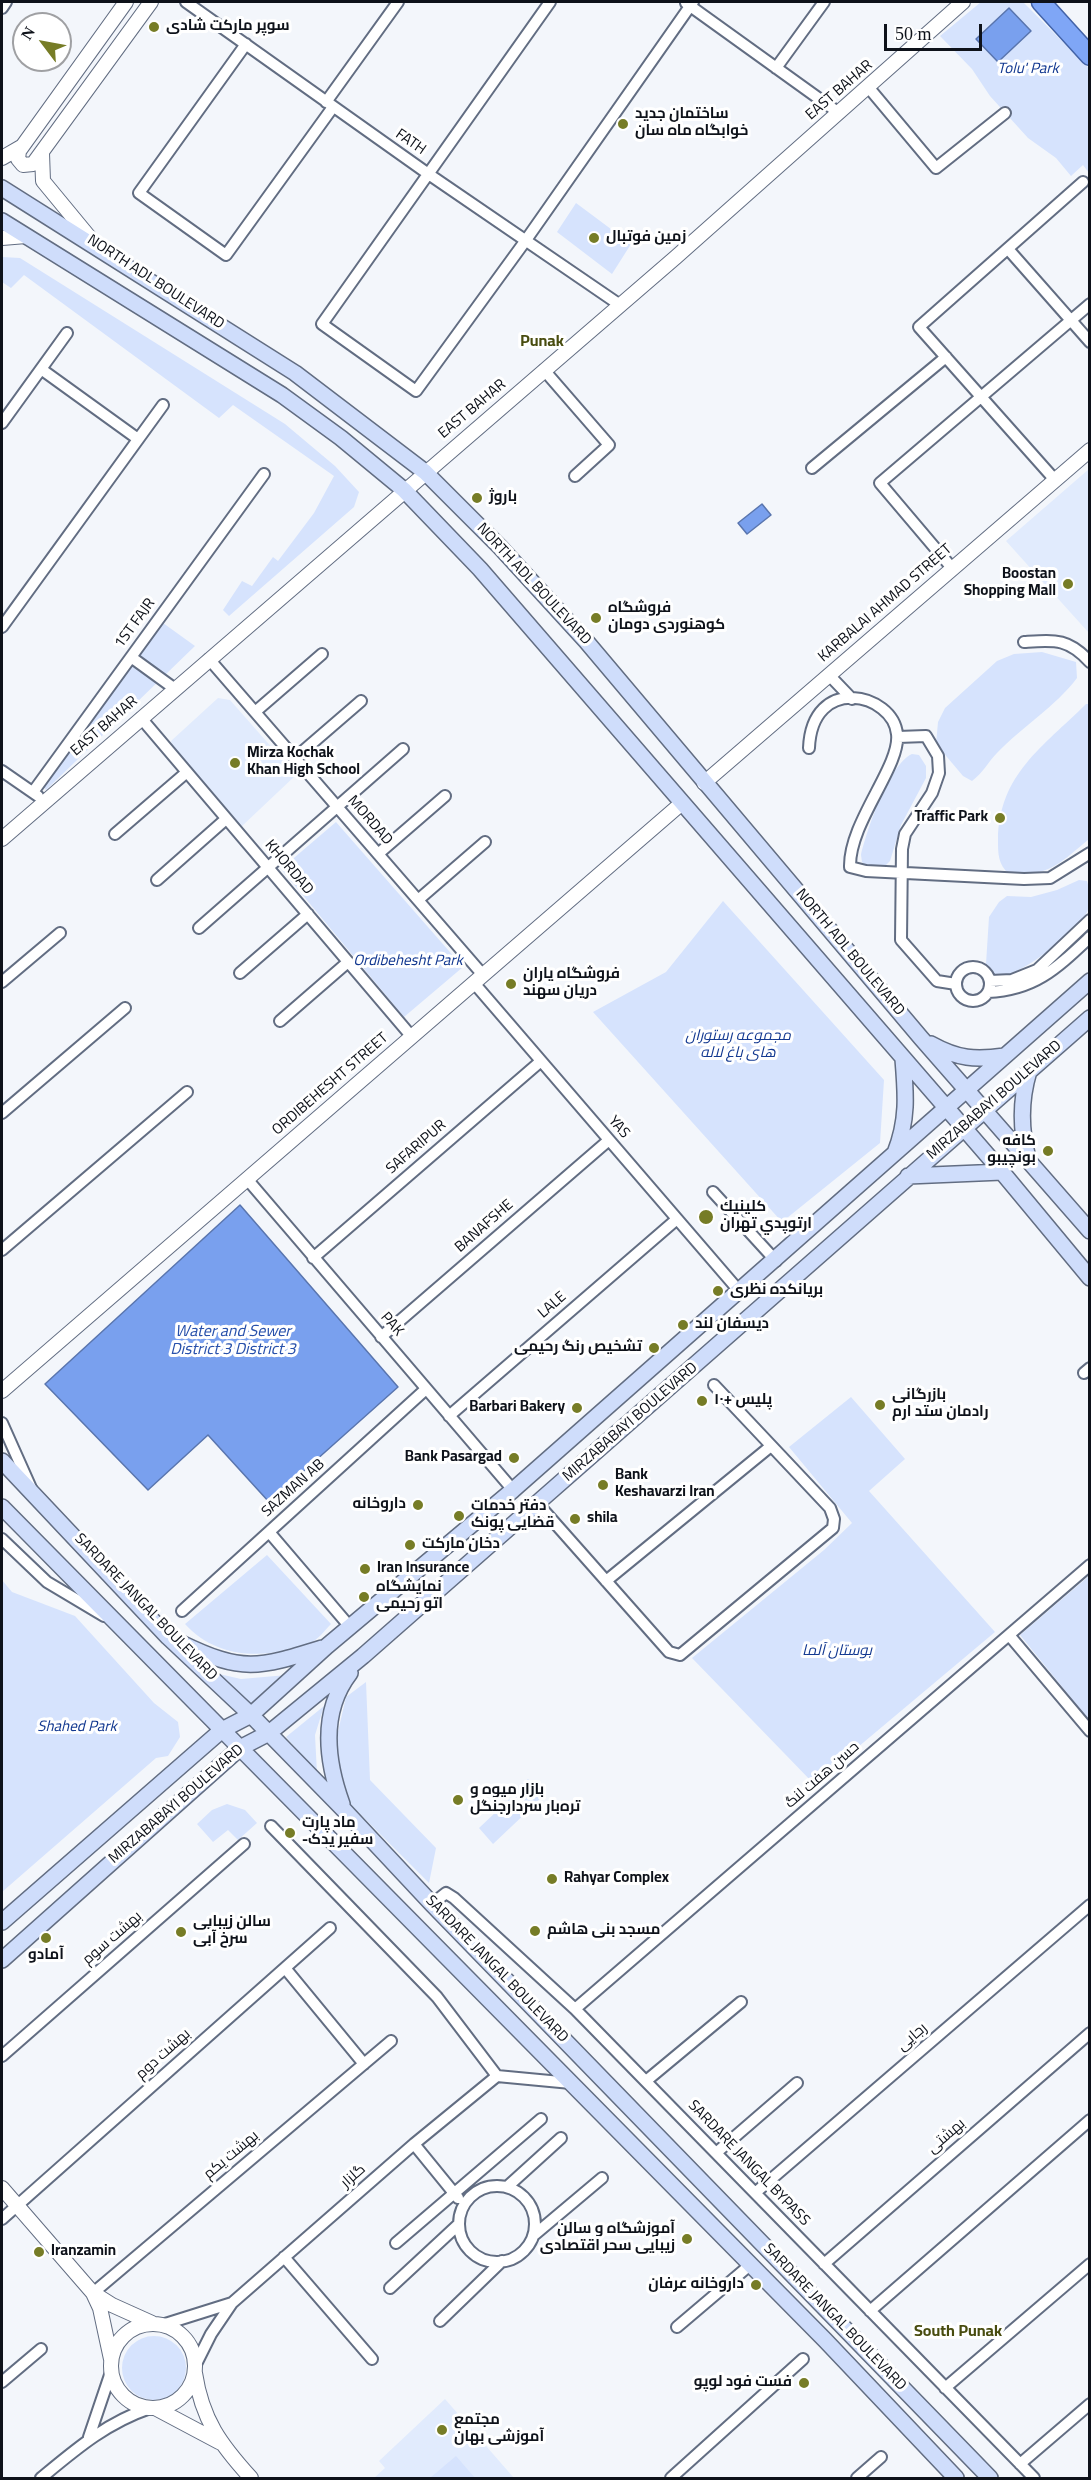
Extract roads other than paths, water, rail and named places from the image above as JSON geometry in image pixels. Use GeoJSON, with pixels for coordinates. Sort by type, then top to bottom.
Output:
{"type":"FeatureCollection","features":[{"type":"Feature","properties":{"kind":"highway"},"geometry":{"type":"LineString","coordinates":[[1041,2],[1089,56]]}},
{"type":"Feature","properties":{"kind":"main road","name":"NORTH ADL BOULEVARD"},"geometry":{"type":"LineString","coordinates":[[2,188],[96,245],[295,373],[425,472],[500,547],[586,641],[984,1111],[1086,1220]]}},
{"type":"Feature","properties":{"kind":"main road","name":"NORTH ADL BOULEVARD"},"geometry":{"type":"LineString","coordinates":[[2,221],[282,395],[341,438],[404,490],[480,569],[1002,1172],[1089,1278]]}},
{"type":"Feature","properties":{"kind":"main road","name":"MIRZABABAYI BOULEVARD"},"geometry":{"type":"LineString","coordinates":[[2,1922],[222,1730],[251,1715],[327,1646],[513,1490],[776,1261],[1089,981]]}},
{"type":"Feature","properties":{"kind":"main road","name":"MIRZABABAYI BOULEVARD"},"geometry":{"type":"LineString","coordinates":[[2,1960],[240,1748],[269,1733],[363,1656],[1089,1018]]}},
{"type":"Feature","properties":{"kind":"main road"},"geometry":{"type":"LineString","coordinates":[[921,1038],[946,1052],[975,1060],[1005,1056]]}},
{"type":"Feature","properties":{"kind":"main road"},"geometry":{"type":"LineString","coordinates":[[894,1156],[904,1129],[906,1098],[903,1059]]}},
{"type":"Feature","properties":{"kind":"main road"},"geometry":{"type":"LineString","coordinates":[[1029,1071],[1023,1091],[1021,1133],[1029,1161]]}},
{"type":"Feature","properties":{"kind":"main road"},"geometry":{"type":"LineString","coordinates":[[908,1176],[1002,1172]]}},
{"type":"Feature","properties":{"kind":"main road","name":"SARDARE JANGAL BOULEVARD"},"geometry":{"type":"LineString","coordinates":[[2,1461],[168,1637],[269,1733],[990,2478]]}},
{"type":"Feature","properties":{"kind":"main road","name":"SARDARE JANGAL BOULEVARD"},"geometry":{"type":"LineString","coordinates":[[2,1507],[750,2265],[956,2478]]}},
{"type":"Feature","properties":{"kind":"main road"},"geometry":{"type":"LineString","coordinates":[[168,1637],[216,1660],[248,1665],[276,1663],[327,1646]]}},
{"type":"Feature","properties":{"kind":"main road"},"geometry":{"type":"LineString","coordinates":[[344,1810],[330,1757],[329,1722],[340,1686],[363,1656]]}},
{"type":"Feature","properties":{"kind":"street"},"geometry":{"type":"LineString","coordinates":[[2,8],[6,2]]}},
{"type":"Feature","properties":{"kind":"street"},"geometry":{"type":"LineString","coordinates":[[2,158],[20,149],[126,2]]}},
{"type":"Feature","properties":{"kind":"street"},"geometry":{"type":"LineString","coordinates":[[20,149],[20,162],[27,166],[33,164],[151,2]]}},
{"type":"Feature","properties":{"kind":"street","name":"FATH"},"geometry":{"type":"LineString","coordinates":[[186,2],[427,173],[620,305]]}},
{"type":"Feature","properties":{"kind":"street"},"geometry":{"type":"LineString","coordinates":[[246,44],[139,193],[226,255],[398,2]]}},
{"type":"Feature","properties":{"kind":"street"},"geometry":{"type":"LineString","coordinates":[[550,2],[322,324],[416,391],[526,240],[689,3],[839,113]]}},
{"type":"Feature","properties":{"kind":"street"},"geometry":{"type":"LineString","coordinates":[[777,68],[824,2]]}},
{"type":"Feature","properties":{"kind":"street","name":"EAST BAHAR"},"geometry":{"type":"LineString","coordinates":[[2,839],[620,305],[963,2]]}},
{"type":"Feature","properties":{"kind":"street"},"geometry":{"type":"LineString","coordinates":[[868,88],[936,168],[1005,113]]}},
{"type":"Feature","properties":{"kind":"street"},"geometry":{"type":"LineString","coordinates":[[42,153],[43,181],[96,245]]}},
{"type":"Feature","properties":{"kind":"street"},"geometry":{"type":"LineString","coordinates":[[1055,480],[919,327],[1083,182]]}},
{"type":"Feature","properties":{"kind":"street"},"geometry":{"type":"LineString","coordinates":[[2,238],[26,236]]}},
{"type":"Feature","properties":{"kind":"street"},"geometry":{"type":"LineString","coordinates":[[1008,249],[1089,342]]}},
{"type":"Feature","properties":{"kind":"street"},"geometry":{"type":"LineString","coordinates":[[952,568],[880,483],[1089,304]]}},
{"type":"Feature","properties":{"kind":"street"},"geometry":{"type":"LineString","coordinates":[[2,423],[67,333]]}},
{"type":"Feature","properties":{"kind":"street"},"geometry":{"type":"LineString","coordinates":[[812,468],[946,357]]}},
{"type":"Feature","properties":{"kind":"street"},"geometry":{"type":"LineString","coordinates":[[41,369],[138,439]]}},
{"type":"Feature","properties":{"kind":"street"},"geometry":{"type":"LineString","coordinates":[[544,370],[609,445],[575,476]]}},
{"type":"Feature","properties":{"kind":"street"},"geometry":{"type":"LineString","coordinates":[[2,627],[163,405]]}},
{"type":"Feature","properties":{"kind":"street","name":"KARBALAI AHMAD STREET"},"geometry":{"type":"LineString","coordinates":[[704,783],[1089,450]]}},
{"type":"Feature","properties":{"kind":"street","name":"1ST FAJR"},"geometry":{"type":"LineString","coordinates":[[33,792],[264,474]]}},
{"type":"Feature","properties":{"kind":"street"},"geometry":{"type":"LineString","coordinates":[[1024,642],[1048,641],[1076,646],[1089,662]]}},
{"type":"Feature","properties":{"kind":"street"},"geometry":{"type":"LineString","coordinates":[[255,712],[322,654]]}},
{"type":"Feature","properties":{"kind":"street"},"geometry":{"type":"LineString","coordinates":[[131,657],[175,689]]}},
{"type":"Feature","properties":{"kind":"street","name":"MORDAD"},"geometry":{"type":"LineString","coordinates":[[209,659],[418,900],[478,979]]}},
{"type":"Feature","properties":{"kind":"street"},"geometry":{"type":"LineString","coordinates":[[829,675],[852,699]]}},
{"type":"Feature","properties":{"kind":"street"},"geometry":{"type":"LineString","coordinates":[[809,748],[813,721],[825,705],[835,699],[852,699],[872,703],[887,711],[896,728],[898,737],[892,757],[854,841],[850,867],[866,871],[902,873],[1024,879],[1050,878],[1089,856]]}},
{"type":"Feature","properties":{"kind":"street"},"geometry":{"type":"LineString","coordinates":[[295,758],[362,701]]}},
{"type":"Feature","properties":{"kind":"street","name":"KHORDAD"},"geometry":{"type":"LineString","coordinates":[[141,718],[412,1037]]}},
{"type":"Feature","properties":{"kind":"street"},"geometry":{"type":"LineString","coordinates":[[898,737],[926,736],[938,756],[939,773],[932,793],[905,834],[901,940],[937,981],[957,984]]}},
{"type":"Feature","properties":{"kind":"street"},"geometry":{"type":"LineString","coordinates":[[200,928],[404,748]]}},
{"type":"Feature","properties":{"kind":"street"},"geometry":{"type":"LineString","coordinates":[[2,771],[45,801]]}},
{"type":"Feature","properties":{"kind":"street"},"geometry":{"type":"LineString","coordinates":[[115,834],[187,772]]}},
{"type":"Feature","properties":{"kind":"street"},"geometry":{"type":"LineString","coordinates":[[378,854],[445,796]]}},
{"type":"Feature","properties":{"kind":"street","name":"ORDIBEHESHT STREET"},"geometry":{"type":"LineString","coordinates":[[2,1391],[682,803]]}},
{"type":"Feature","properties":{"kind":"street"},"geometry":{"type":"LineString","coordinates":[[157,880],[226,819]]}},
{"type":"Feature","properties":{"kind":"street"},"geometry":{"type":"LineString","coordinates":[[418,900],[485,842]]}},
{"type":"Feature","properties":{"kind":"street"},"geometry":{"type":"LineString","coordinates":[[240,973],[308,914]]}},
{"type":"Feature","properties":{"kind":"street"},"geometry":{"type":"LineString","coordinates":[[989,987],[984,972],[974,967],[964,970],[957,984],[960,994],[969,1000],[980,1000],[989,987],[1037,970],[1089,920]]}},
{"type":"Feature","properties":{"kind":"street"},"geometry":{"type":"LineString","coordinates":[[2,982],[60,933]]}},
{"type":"Feature","properties":{"kind":"street"},"geometry":{"type":"LineString","coordinates":[[989,987],[1012,991],[1042,979],[1089,937]]}},
{"type":"Feature","properties":{"kind":"street"},"geometry":{"type":"LineString","coordinates":[[280,1021],[348,962]]}},
{"type":"Feature","properties":{"kind":"street","name":"YAS"},"geometry":{"type":"LineString","coordinates":[[478,979],[541,1061],[740,1292]]}},
{"type":"Feature","properties":{"kind":"street"},"geometry":{"type":"LineString","coordinates":[[2,1113],[125,1008]]}},
{"type":"Feature","properties":{"kind":"street","name":"SAFARIPUR"},"geometry":{"type":"LineString","coordinates":[[313,1258],[541,1061]]}},
{"type":"Feature","properties":{"kind":"street"},"geometry":{"type":"LineString","coordinates":[[2,1250],[187,1092]]}},
{"type":"Feature","properties":{"kind":"street","name":"BANAFSHE"},"geometry":{"type":"LineString","coordinates":[[381,1337],[609,1140]]}},
{"type":"Feature","properties":{"kind":"street","name":"PAK"},"geometry":{"type":"LineString","coordinates":[[247,1179],[513,1490]]}},
{"type":"Feature","properties":{"kind":"street"},"geometry":{"type":"LineString","coordinates":[[713,1192],[776,1261]]}},
{"type":"Feature","properties":{"kind":"street","name":"LALE"},"geometry":{"type":"LineString","coordinates":[[449,1416],[677,1219]]}},
{"type":"Feature","properties":{"kind":"street"},"geometry":{"type":"LineString","coordinates":[[538,1504],[669,1652],[680,1656],[833,1528],[834,1519],[830,1508],[714,1385]]}},
{"type":"Feature","properties":{"kind":"street","name":"SAZMAN AB"},"geometry":{"type":"LineString","coordinates":[[182,1611],[426,1389]]}},
{"type":"Feature","properties":{"kind":"street"},"geometry":{"type":"LineString","coordinates":[[2,1423],[34,1493]]}},
{"type":"Feature","properties":{"kind":"street"},"geometry":{"type":"LineString","coordinates":[[606,1581],[771,1446]]}},
{"type":"Feature","properties":{"kind":"street"},"geometry":{"type":"LineString","coordinates":[[269,1532],[345,1621]]}},
{"type":"Feature","properties":{"kind":"street"},"geometry":{"type":"LineString","coordinates":[[2,1539],[47,1582],[115,1623]]}},
{"type":"Feature","properties":{"kind":"street","name":"حسن هفت لنگ"},"geometry":{"type":"LineString","coordinates":[[575,2009],[1089,1565]]}},
{"type":"Feature","properties":{"kind":"street"},"geometry":{"type":"LineString","coordinates":[[1009,1635],[1089,1731]]}},
{"type":"Feature","properties":{"kind":"street"},"geometry":{"type":"LineString","coordinates":[[271,1826],[437,1997],[497,2076],[571,2083]]}},
{"type":"Feature","properties":{"kind":"street","name":"بهشت سوم"},"geometry":{"type":"LineString","coordinates":[[2,2056],[244,1844]]}},
{"type":"Feature","properties":{"kind":"street","name":"SARDARE JANGAL BYPASS"},"geometry":{"type":"LineString","coordinates":[[432,1904],[446,1893],[454,1898],[575,2009],[1034,2478]]}},
{"type":"Feature","properties":{"kind":"street","name":"رجایی"},"geometry":{"type":"LineString","coordinates":[[755,2193],[1089,1905]]}},
{"type":"Feature","properties":{"kind":"street","name":"بهشت دوم"},"geometry":{"type":"LineString","coordinates":[[2,2219],[330,1928]]}},
{"type":"Feature","properties":{"kind":"street"},"geometry":{"type":"LineString","coordinates":[[285,1968],[364,2064]]}},
{"type":"Feature","properties":{"kind":"street"},"geometry":{"type":"LineString","coordinates":[[646,2081],[741,2002]]}},
{"type":"Feature","properties":{"kind":"street","name":"بهشتی"},"geometry":{"type":"LineString","coordinates":[[824,2264],[1089,2033]]}},
{"type":"Feature","properties":{"kind":"street","name":"بهشت یکم"},"geometry":{"type":"LineString","coordinates":[[93,2293],[392,2041]]}},
{"type":"Feature","properties":{"kind":"street","name":"گلزار"},"geometry":{"type":"LineString","coordinates":[[232,2303],[414,2144],[497,2076]]}},
{"type":"Feature","properties":{"kind":"street"},"geometry":{"type":"LineString","coordinates":[[716,2153],[796,2083]]}},
{"type":"Feature","properties":{"kind":"street"},"geometry":{"type":"LineString","coordinates":[[396,2243],[541,2119]]}},
{"type":"Feature","properties":{"kind":"street"},"geometry":{"type":"LineString","coordinates":[[870,2311],[1089,2120]]}},
{"type":"Feature","properties":{"kind":"street"},"geometry":{"type":"LineString","coordinates":[[507,2187],[561,2138]]}},
{"type":"Feature","properties":{"kind":"street"},"geometry":{"type":"LineString","coordinates":[[414,2144],[465,2204]]}},
{"type":"Feature","properties":{"kind":"street"},"geometry":{"type":"LineString","coordinates":[[440,2321],[502,2261],[521,2253],[533,2236],[602,2178]]}},
{"type":"Feature","properties":{"kind":"street"},"geometry":{"type":"LineString","coordinates":[[390,2288],[459,2224],[465,2204],[483,2189],[507,2187],[518,2192],[533,2212],[533,2236]]}},
{"type":"Feature","properties":{"kind":"street"},"geometry":{"type":"LineString","coordinates":[[2,2188],[93,2293],[112,2306],[181,2334],[189,2344],[201,2402],[220,2443],[251,2478]]}},
{"type":"Feature","properties":{"kind":"street"},"geometry":{"type":"LineString","coordinates":[[459,2224],[462,2236],[472,2252],[489,2261],[502,2261]]}},
{"type":"Feature","properties":{"kind":"street"},"geometry":{"type":"LineString","coordinates":[[285,2257],[372,2359]]}},
{"type":"Feature","properties":{"kind":"street"},"geometry":{"type":"LineString","coordinates":[[945,2388],[1089,2264]]}},
{"type":"Feature","properties":{"kind":"street"},"geometry":{"type":"LineString","coordinates":[[677,2327],[750,2265]]}},
{"type":"Feature","properties":{"kind":"street"},"geometry":{"type":"LineString","coordinates":[[93,2293],[100,2308],[116,2386],[124,2397],[136,2405],[152,2408],[220,2443]]}},
{"type":"Feature","properties":{"kind":"street"},"geometry":{"type":"LineString","coordinates":[[88,2438],[121,2339],[131,2330],[232,2303]]}},
{"type":"Feature","properties":{"kind":"street"},"geometry":{"type":"LineString","coordinates":[[41,2478],[88,2438],[118,2420],[175,2402],[185,2393],[211,2334],[232,2303]]}},
{"type":"Feature","properties":{"kind":"street"},"geometry":{"type":"LineString","coordinates":[[2,2382],[41,2349]]}},
{"type":"Feature","properties":{"kind":"street"},"geometry":{"type":"LineString","coordinates":[[671,2478],[803,2359]]}},
{"type":"Feature","properties":{"kind":"street"},"geometry":{"type":"LineString","coordinates":[[1020,2464],[1089,2404]]}},
{"type":"Feature","properties":{"kind":"street"},"geometry":{"type":"LineString","coordinates":[[857,2478],[881,2457]]}},
{"type":"Feature","properties":{"kind":"water"},"geometry":{"type":"Polygon","coordinates":[[[1009,8],[1031,31],[998,62],[976,39],[1009,8]]]}},
{"type":"Feature","properties":{"kind":"water"},"geometry":{"type":"Polygon","coordinates":[[[762,504],[771,515],[747,534],[738,523],[762,504]]]}},
{"type":"Feature","properties":{"kind":"water","name":"Water and Sewer District 3 District 3"},"geometry":{"type":"Polygon","coordinates":[[[240,1205],[398,1387],[269,1502],[208,1435],[148,1490],[45,1384],[240,1205]]]}},
{"type":"Feature","properties":{"kind":"place","name":"سوپر مارکت شادی"},"geometry":{"type":"Point","coordinates":[154,27]}},
{"type":"Feature","properties":{"kind":"place","name":"ساختمان جدید خوابگاه ماه سان"},"geometry":{"type":"Point","coordinates":[623,124]}},
{"type":"Feature","properties":{"kind":"place","name":"زمین فوتبال"},"geometry":{"type":"Point","coordinates":[594,238]}},
{"type":"Feature","properties":{"kind":"place","name":"باروژ"},"geometry":{"type":"Point","coordinates":[477,498]}},
{"type":"Feature","properties":{"kind":"place","name":"Boostan Shopping Mall"},"geometry":{"type":"Point","coordinates":[1068,584]}},
{"type":"Feature","properties":{"kind":"place","name":"فروشگاه کوهنوردی دومان"},"geometry":{"type":"Point","coordinates":[596,618]}},
{"type":"Feature","properties":{"kind":"place","name":"Mirza Kochak Khan High School"},"geometry":{"type":"Point","coordinates":[235,763]}},
{"type":"Feature","properties":{"kind":"place","name":"Traffic Park"},"geometry":{"type":"Point","coordinates":[1000,818]}},
{"type":"Feature","properties":{"kind":"place","name":"فروشگاه یاران دریان سهند"},"geometry":{"type":"Point","coordinates":[511,984]}},
{"type":"Feature","properties":{"kind":"place","name":"کافه بونچیبو"},"geometry":{"type":"Point","coordinates":[1048,1151]}},
{"type":"Feature","properties":{"kind":"place","name":"كلينيك ارتوپدي تهران"},"geometry":{"type":"Point","coordinates":[706,1217]}},
{"type":"Feature","properties":{"kind":"place","name":"بریانکده نظری"},"geometry":{"type":"Point","coordinates":[718,1291]}},
{"type":"Feature","properties":{"kind":"place","name":"دیسفان لند"},"geometry":{"type":"Point","coordinates":[683,1325]}},
{"type":"Feature","properties":{"kind":"place","name":"تشخیص رنگ رحیمی"},"geometry":{"type":"Point","coordinates":[654,1348]}},
{"type":"Feature","properties":{"kind":"place","name":"پلیس +۱۰"},"geometry":{"type":"Point","coordinates":[702,1401]}},
{"type":"Feature","properties":{"kind":"place","name":"بازرگانی رادمان ستد ارم"},"geometry":{"type":"Point","coordinates":[880,1405]}},
{"type":"Feature","properties":{"kind":"place","name":"Barbari Bakery"},"geometry":{"type":"Point","coordinates":[577,1408]}},
{"type":"Feature","properties":{"kind":"place","name":"Bank Pasargad"},"geometry":{"type":"Point","coordinates":[514,1458]}},
{"type":"Feature","properties":{"kind":"place","name":"Bank Keshavarzi Iran"},"geometry":{"type":"Point","coordinates":[603,1485]}},
{"type":"Feature","properties":{"kind":"place","name":"داروخانه"},"geometry":{"type":"Point","coordinates":[418,1505]}},
{"type":"Feature","properties":{"kind":"place","name":"دفتر خدمات قضایی پونک"},"geometry":{"type":"Point","coordinates":[459,1516]}},
{"type":"Feature","properties":{"kind":"place","name":"shila"},"geometry":{"type":"Point","coordinates":[575,1519]}},
{"type":"Feature","properties":{"kind":"place","name":"دخان مارکت"},"geometry":{"type":"Point","coordinates":[410,1545]}},
{"type":"Feature","properties":{"kind":"place","name":"Iran Insurance"},"geometry":{"type":"Point","coordinates":[365,1569]}},
{"type":"Feature","properties":{"kind":"place","name":"نمایشگاه اتو رحیمی"},"geometry":{"type":"Point","coordinates":[364,1597]}},
{"type":"Feature","properties":{"kind":"place","name":"بازار میوه و تره‌بار سردارجنگل"},"geometry":{"type":"Point","coordinates":[458,1800]}},
{"type":"Feature","properties":{"kind":"place","name":"ماد پارت -سفیر یدک"},"geometry":{"type":"Point","coordinates":[290,1833]}},
{"type":"Feature","properties":{"kind":"place","name":"Rahyar Complex"},"geometry":{"type":"Point","coordinates":[552,1879]}},
{"type":"Feature","properties":{"kind":"place","name":"مسجد بنی هاشم"},"geometry":{"type":"Point","coordinates":[535,1931]}},
{"type":"Feature","properties":{"kind":"place","name":"سالن زیبایی سرخ آبی"},"geometry":{"type":"Point","coordinates":[181,1932]}},
{"type":"Feature","properties":{"kind":"place","name":"آمادو"},"geometry":{"type":"Point","coordinates":[46,1938]}},
{"type":"Feature","properties":{"kind":"place","name":"آموزشگاه و سالن زیبایی سحر اقتصادی"},"geometry":{"type":"Point","coordinates":[687,2239]}},
{"type":"Feature","properties":{"kind":"place","name":"Iranzamin"},"geometry":{"type":"Point","coordinates":[39,2252]}},
{"type":"Feature","properties":{"kind":"place","name":"داروخانه عرفان"},"geometry":{"type":"Point","coordinates":[756,2285]}},
{"type":"Feature","properties":{"kind":"place","name":"فست فود لوپو"},"geometry":{"type":"Point","coordinates":[804,2383]}},
{"type":"Feature","properties":{"kind":"place","name":"مجتمع آموزشی بهان"},"geometry":{"type":"Point","coordinates":[442,2430]}},
{"type":"Feature","properties":{"kind":"district","name":"Punak"},"geometry":{"type":"Point","coordinates":[542,343]}},
{"type":"Feature","properties":{"kind":"district","name":"South Punak"},"geometry":{"type":"Point","coordinates":[958,2333]}},
{"type":"Feature","properties":{"kind":"park label","name":"Tolu' Park"},"geometry":{"type":"Point","coordinates":[1028,70]}},
{"type":"Feature","properties":{"kind":"park label","name":"Ordibehesht Park"},"geometry":{"type":"Point","coordinates":[408,962]}},
{"type":"Feature","properties":{"kind":"park label","name":"مجموعه رستوران های باغ لاله"},"geometry":{"type":"Point","coordinates":[738,1046]}},
{"type":"Feature","properties":{"kind":"park label","name":"بوستان آلما"},"geometry":{"type":"Point","coordinates":[837,1652]}},
{"type":"Feature","properties":{"kind":"park label","name":"Shahed Park"},"geometry":{"type":"Point","coordinates":[77,1728]}}]}
